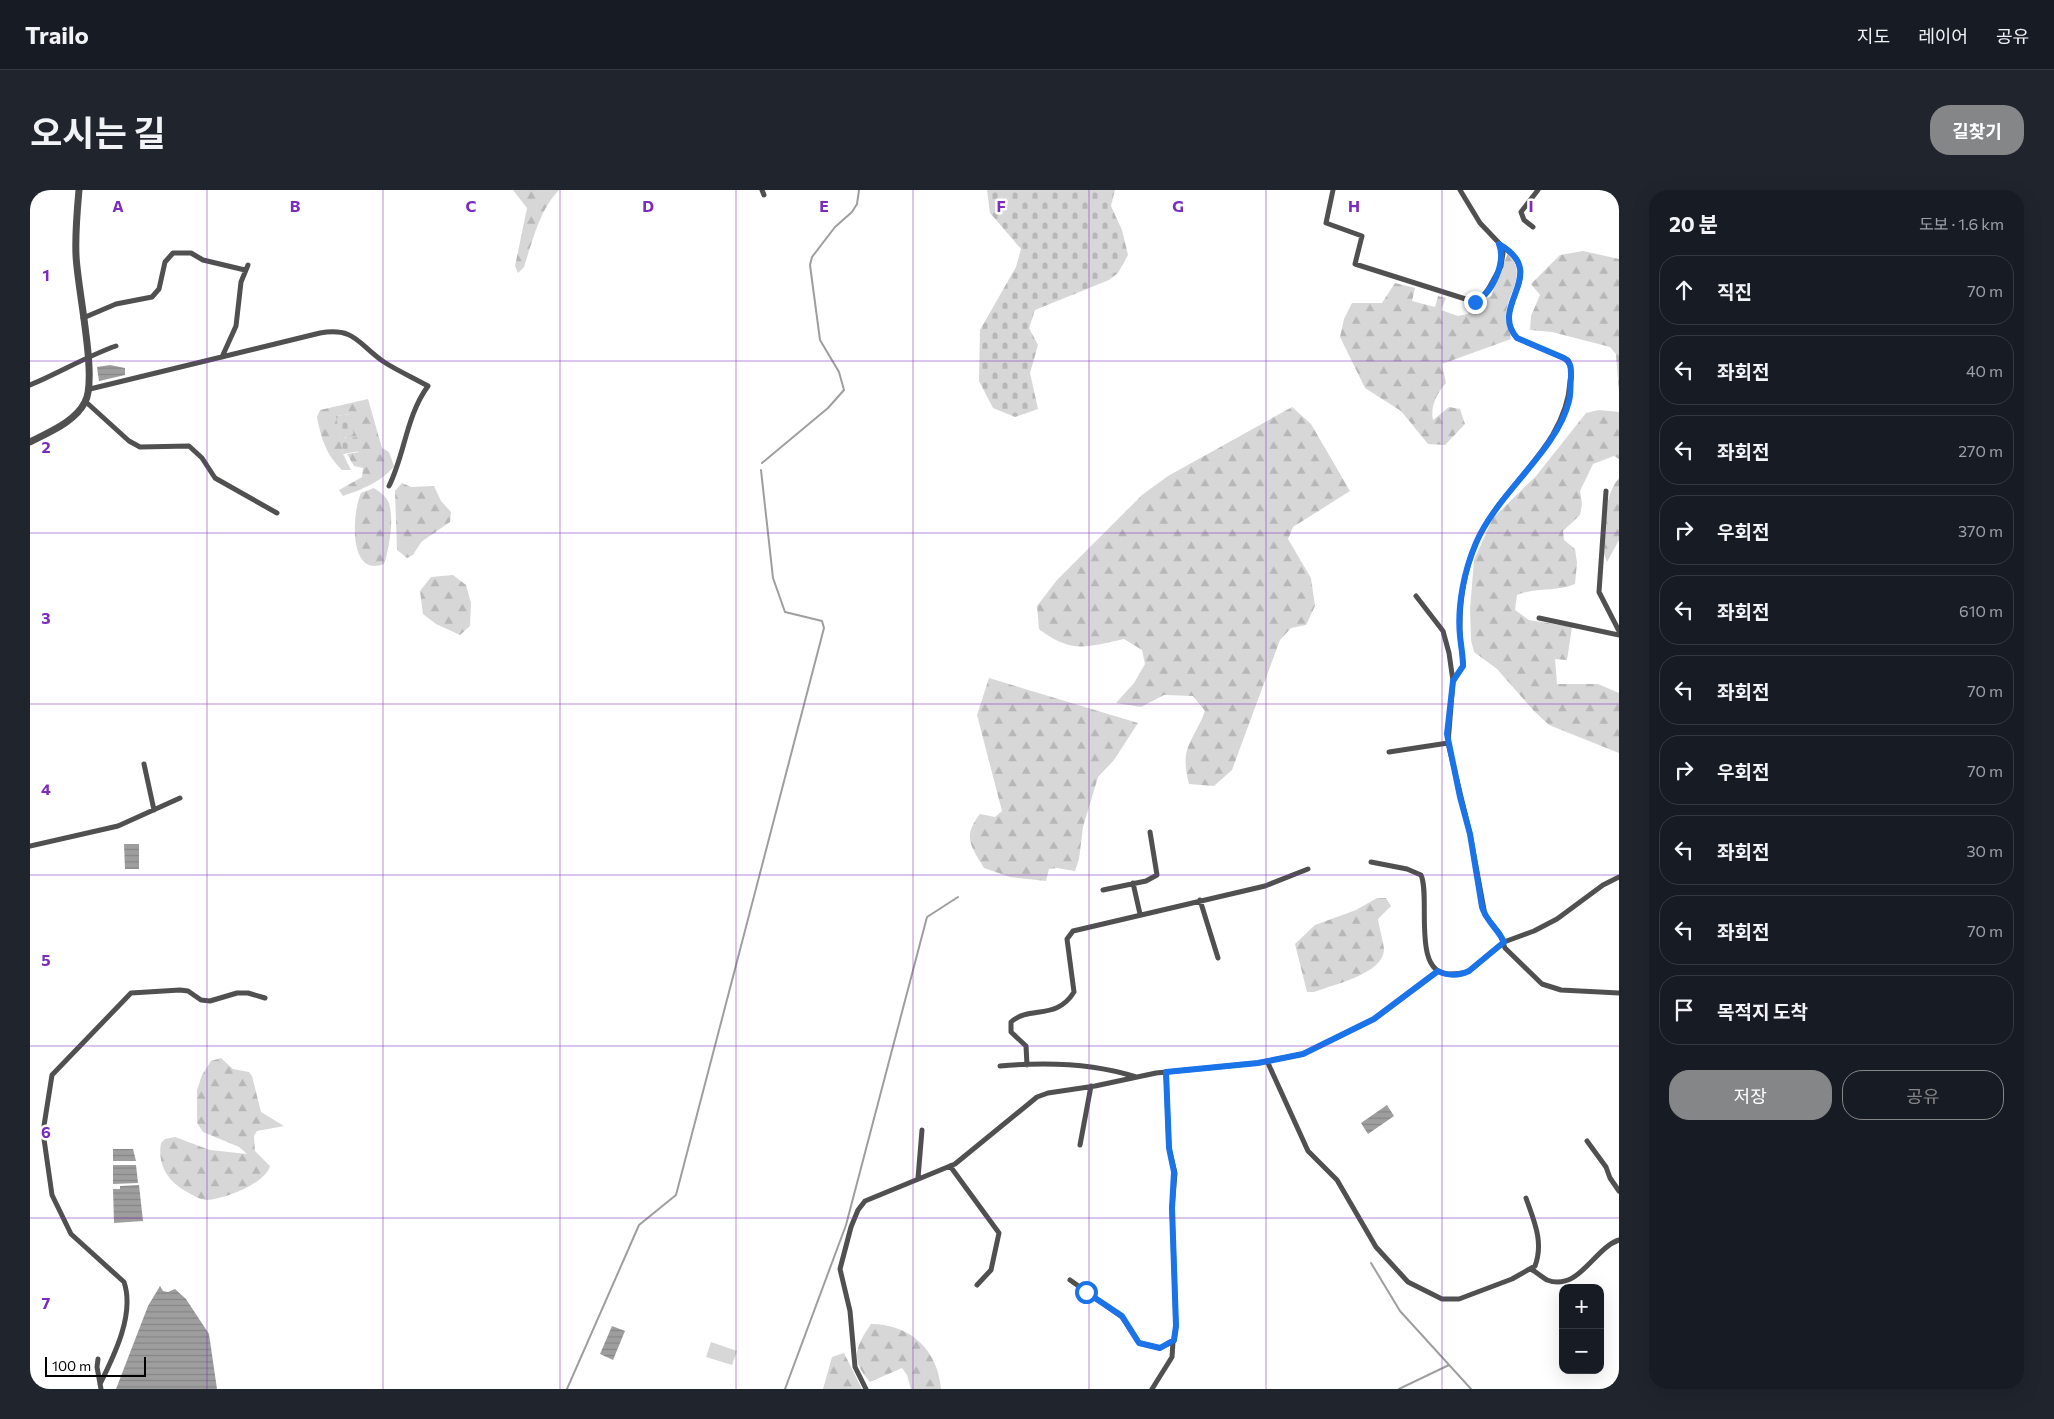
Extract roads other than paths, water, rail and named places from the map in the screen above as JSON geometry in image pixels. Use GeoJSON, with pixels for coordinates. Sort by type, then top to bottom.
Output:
{"type":"FeatureCollection","features":[{"type":"Feature","properties":{"kind":"street"},"geometry":{"type":"LineString","coordinates":[[30,442],[72,418],[86,402],[90,389],[76,255],[78,190]]}},
{"type":"Feature","properties":{"kind":"street"},"geometry":{"type":"LineString","coordinates":[[1333,190],[1326,223],[1362,236],[1355,264],[1387,276],[1475,302],[1481,299],[1489,288],[1501,266],[1503,253],[1499,244],[1480,223],[1460,190]]}},
{"type":"Feature","properties":{"kind":"street"},"geometry":{"type":"LineString","coordinates":[[1533,226],[1524,220],[1521,212],[1538,190]]}},
{"type":"Feature","properties":{"kind":"street"},"geometry":{"type":"LineString","coordinates":[[1453,681],[1463,666],[1460,624],[1462,597],[1466,571],[1476,543],[1490,517],[1554,432],[1569,400],[1571,370],[1568,360],[1517,338],[1513,334],[1510,311],[1521,273],[1520,261],[1510,250],[1499,244]]}},
{"type":"Feature","properties":{"kind":"street"},"geometry":{"type":"LineString","coordinates":[[83,318],[116,304],[156,294],[159,289],[165,262],[173,253],[191,253],[202,260],[246,267],[236,326],[222,357]]}},
{"type":"Feature","properties":{"kind":"street"},"geometry":{"type":"LineString","coordinates":[[90,389],[336,330],[357,339],[384,362],[428,386],[413,414],[395,474],[389,486]]}},
{"type":"Feature","properties":{"kind":"street"},"geometry":{"type":"LineString","coordinates":[[30,385],[88,358],[92,354],[116,346]]}},
{"type":"Feature","properties":{"kind":"street"},"geometry":{"type":"LineString","coordinates":[[86,402],[129,441],[140,447],[189,446],[202,458],[215,478],[277,513]]}},
{"type":"Feature","properties":{"kind":"street"},"geometry":{"type":"LineString","coordinates":[[1606,491],[1598,592],[1619,631]]}},
{"type":"Feature","properties":{"kind":"street"},"geometry":{"type":"LineString","coordinates":[[1416,596],[1443,631],[1450,653],[1453,681],[1448,743],[1470,834],[1485,916],[1500,934],[1505,948],[1542,984],[1561,990],[1619,993]]}},
{"type":"Feature","properties":{"kind":"street"},"geometry":{"type":"LineString","coordinates":[[1539,618],[1619,635]]}},
{"type":"Feature","properties":{"kind":"street"},"geometry":{"type":"LineString","coordinates":[[1389,752],[1448,743]]}},
{"type":"Feature","properties":{"kind":"street"},"geometry":{"type":"LineString","coordinates":[[144,764],[154,810]]}},
{"type":"Feature","properties":{"kind":"street"},"geometry":{"type":"LineString","coordinates":[[30,846],[118,826],[180,798]]}},
{"type":"Feature","properties":{"kind":"street"},"geometry":{"type":"LineString","coordinates":[[1103,890],[1146,881],[1157,875],[1150,832]]}},
{"type":"Feature","properties":{"kind":"street"},"geometry":{"type":"LineString","coordinates":[[1371,862],[1407,869],[1421,875],[1424,890],[1427,950],[1438,971],[1445,974],[1463,974],[1504,942],[1534,931],[1557,919],[1603,885],[1619,877]]}},
{"type":"Feature","properties":{"kind":"street"},"geometry":{"type":"LineString","coordinates":[[1027,1065],[1026,1046],[1011,1032],[1011,1022],[1061,1006],[1074,992],[1067,945],[1069,934],[1140,914],[1265,886],[1308,869]]}},
{"type":"Feature","properties":{"kind":"street"},"geometry":{"type":"LineString","coordinates":[[1133,883],[1140,914]]}},
{"type":"Feature","properties":{"kind":"street"},"geometry":{"type":"LineString","coordinates":[[1200,900],[1218,958]]}},
{"type":"Feature","properties":{"kind":"street"},"geometry":{"type":"LineString","coordinates":[[866,1389],[855,1367],[850,1311],[842,1281],[842,1258],[858,1210],[865,1201],[950,1166],[963,1158],[984,1138],[1020,1113],[1037,1097],[1055,1091],[1166,1072],[1267,1061],[1303,1054],[1374,1019],[1438,971]]}},
{"type":"Feature","properties":{"kind":"street"},"geometry":{"type":"LineString","coordinates":[[101,1387],[121,1331],[128,1306],[128,1292],[124,1282],[71,1234],[52,1195],[43,1132],[50,1081],[68,1057],[131,993],[180,990],[188,991],[201,1000],[210,1001],[237,993],[248,993],[265,998]]}},
{"type":"Feature","properties":{"kind":"street"},"geometry":{"type":"LineString","coordinates":[[1267,1061],[1308,1151],[1337,1180],[1376,1247],[1408,1282],[1442,1299],[1459,1300],[1531,1269],[1538,1258],[1539,1245],[1537,1229],[1526,1198]]}},
{"type":"Feature","properties":{"kind":"street"},"geometry":{"type":"LineString","coordinates":[[1000,1066],[1050,1064],[1113,1069],[1136,1077]]}},
{"type":"Feature","properties":{"kind":"street"},"geometry":{"type":"LineString","coordinates":[[1152,1389],[1172,1356],[1176,1326],[1172,1208],[1174,1172],[1169,1148],[1166,1072]]}},
{"type":"Feature","properties":{"kind":"street"},"geometry":{"type":"LineString","coordinates":[[1080,1145],[1091,1086]]}},
{"type":"Feature","properties":{"kind":"street"},"geometry":{"type":"LineString","coordinates":[[918,1178],[922,1130]]}},
{"type":"Feature","properties":{"kind":"street"},"geometry":{"type":"LineString","coordinates":[[1587,1141],[1606,1167],[1610,1178],[1619,1191]]}},
{"type":"Feature","properties":{"kind":"street"},"geometry":{"type":"LineString","coordinates":[[950,1166],[999,1233],[991,1270],[976,1284]]}},
{"type":"Feature","properties":{"kind":"street"},"geometry":{"type":"LineString","coordinates":[[1531,1269],[1548,1280],[1560,1282],[1571,1278],[1587,1266],[1600,1251],[1619,1240]]}},
{"type":"Feature","properties":{"kind":"street"},"geometry":{"type":"LineString","coordinates":[[1070,1280],[1122,1316],[1139,1343],[1160,1348],[1173,1342]]}},
{"type":"Feature","properties":{"kind":"street"},"geometry":{"type":"LineString","coordinates":[[98,1359],[101,1387]]}},
{"type":"Feature","properties":{"kind":"waterway"},"geometry":{"type":"LineString","coordinates":[[762,463],[828,408],[844,390],[839,372],[820,340],[810,265],[812,257],[835,227],[852,212],[857,204],[859,190]]}},
{"type":"Feature","properties":{"kind":"waterway"},"geometry":{"type":"LineString","coordinates":[[567,1389],[639,1225],[676,1195],[824,628],[822,621],[785,612],[773,578],[761,470]]}},
{"type":"Feature","properties":{"kind":"waterway"},"geometry":{"type":"LineString","coordinates":[[785,1389],[846,1225],[927,917],[958,897]]}},
{"type":"Feature","properties":{"kind":"waterway"},"geometry":{"type":"LineString","coordinates":[[1371,1263],[1400,1311],[1471,1389]]}},
{"type":"Feature","properties":{"kind":"waterway"},"geometry":{"type":"LineString","coordinates":[[1399,1389],[1449,1365]]}}]}
